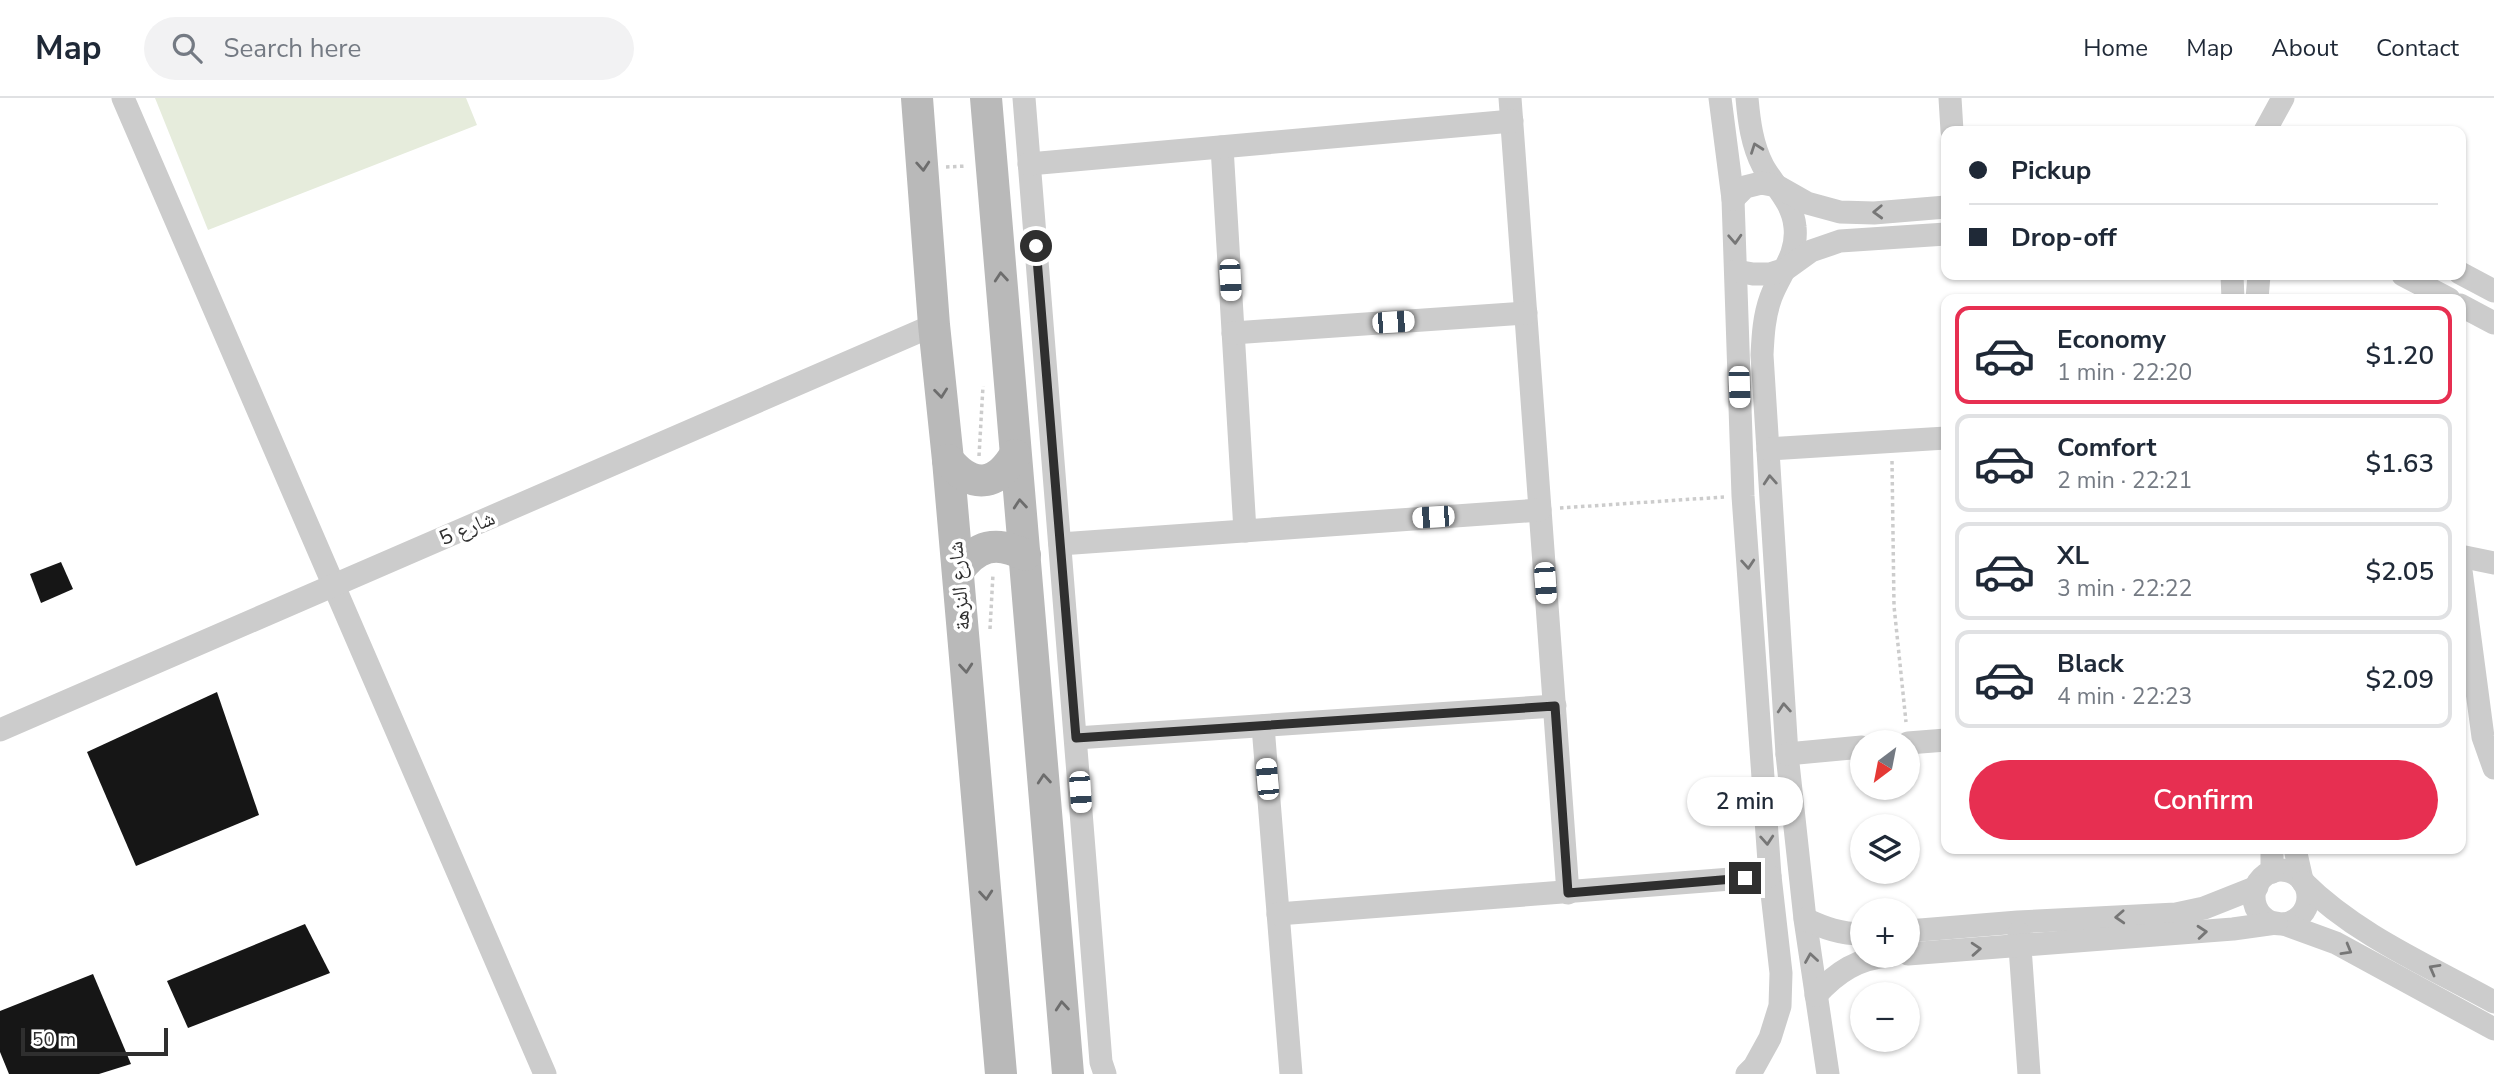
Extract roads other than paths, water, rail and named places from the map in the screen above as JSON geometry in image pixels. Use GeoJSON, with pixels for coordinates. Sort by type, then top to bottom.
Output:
{"type":"FeatureCollection","features":[{"type":"Feature","properties":{"kind":"main road","name":"شارع النزهة"},"geometry":{"type":"LineString","coordinates":[[917,98],[934,325],[962,460],[958,571],[1001,1074]]}},
{"type":"Feature","properties":{"kind":"main road"},"geometry":{"type":"LineString","coordinates":[[986,98],[1068,1074]]}},
{"type":"Feature","properties":{"kind":"main road"},"geometry":{"type":"LineString","coordinates":[[962,460],[959,474],[975,480],[992,479],[1007,470],[1016,455]]}},
{"type":"Feature","properties":{"kind":"main road"},"geometry":{"type":"LineString","coordinates":[[958,571],[967,558],[980,549],[1011,547],[1025,555]]}},
{"type":"Feature","properties":{"kind":"street"},"geometry":{"type":"LineString","coordinates":[[123,98],[545,1074]]}},
{"type":"Feature","properties":{"kind":"street"},"geometry":{"type":"LineString","coordinates":[[1024,98],[1101,1062],[1105,1074]]}},
{"type":"Feature","properties":{"kind":"street"},"geometry":{"type":"LineString","coordinates":[[1510,98],[1568,893]]}},
{"type":"Feature","properties":{"kind":"street"},"geometry":{"type":"LineString","coordinates":[[1720,98],[1733,199],[1743,496],[1770,877],[1781,973],[1780,1006],[1770,1038],[1754,1067],[1747,1074]]}},
{"type":"Feature","properties":{"kind":"street"},"geometry":{"type":"LineString","coordinates":[[1747,98],[1753,143],[1763,166],[1790,205],[1795,226],[1794,248],[1772,295],[1763,325],[1762,355],[1787,754],[1805,919],[1828,1074]]}},
{"type":"Feature","properties":{"kind":"street"},"geometry":{"type":"LineString","coordinates":[[1950,98],[1952,126]]}},
{"type":"Feature","properties":{"kind":"street"},"geometry":{"type":"LineString","coordinates":[[2268,126],[2283,98]]}},
{"type":"Feature","properties":{"kind":"street"},"geometry":{"type":"LineString","coordinates":[[1029,164],[1512,121]]}},
{"type":"Feature","properties":{"kind":"street"},"geometry":{"type":"LineString","coordinates":[[1222,147],[1245,531]]}},
{"type":"Feature","properties":{"kind":"street"},"geometry":{"type":"LineString","coordinates":[[1733,199],[1745,187],[1761,183],[1777,187],[1807,203],[1840,212],[1874,213],[1941,207]]}},
{"type":"Feature","properties":{"kind":"street"},"geometry":{"type":"LineString","coordinates":[[1736,271],[1770,274],[1786,269],[1811,251],[1840,241],[1941,234]]}},
{"type":"Feature","properties":{"kind":"street"},"geometry":{"type":"LineString","coordinates":[[2466,276],[2494,291]]}},
{"type":"Feature","properties":{"kind":"street"},"geometry":{"type":"LineString","coordinates":[[2413,280],[2439,294]]}},
{"type":"Feature","properties":{"kind":"street"},"geometry":{"type":"LineString","coordinates":[[2466,308],[2494,323]]}},
{"type":"Feature","properties":{"kind":"street"},"geometry":{"type":"LineString","coordinates":[[1233,333],[1526,313]]}},
{"type":"Feature","properties":{"kind":"street","name":"شارع 5"},"geometry":{"type":"LineString","coordinates":[[0,730],[934,325]]}},
{"type":"Feature","properties":{"kind":"street"},"geometry":{"type":"LineString","coordinates":[[1768,449],[1941,438]]}},
{"type":"Feature","properties":{"kind":"street"},"geometry":{"type":"LineString","coordinates":[[1060,544],[1540,510]]}},
{"type":"Feature","properties":{"kind":"street"},"geometry":{"type":"LineString","coordinates":[[2466,557],[2494,563]]}},
{"type":"Feature","properties":{"kind":"street"},"geometry":{"type":"LineString","coordinates":[[2466,608],[2483,737],[2494,768]]}},
{"type":"Feature","properties":{"kind":"street"},"geometry":{"type":"LineString","coordinates":[[1076,738],[1555,706]]}},
{"type":"Feature","properties":{"kind":"street"},"geometry":{"type":"LineString","coordinates":[[1263,726],[1291,1074]]}},
{"type":"Feature","properties":{"kind":"street"},"geometry":{"type":"LineString","coordinates":[[1920,737],[1941,739]]}},
{"type":"Feature","properties":{"kind":"street"},"geometry":{"type":"LineString","coordinates":[[1787,754],[1850,748]]}},
{"type":"Feature","properties":{"kind":"street"},"geometry":{"type":"LineString","coordinates":[[2271,854],[2255,902],[2268,920],[2336,943],[2494,1029]]}},
{"type":"Feature","properties":{"kind":"street"},"geometry":{"type":"LineString","coordinates":[[1920,953],[2232,929],[2294,921],[2303,913],[2308,903],[2308,892],[2296,854]]}},
{"type":"Feature","properties":{"kind":"street"},"geometry":{"type":"LineString","coordinates":[[1920,930],[2176,914],[2204,908],[2264,879],[2288,872],[2303,881],[2347,920],[2494,1002]]}},
{"type":"Feature","properties":{"kind":"street"},"geometry":{"type":"LineString","coordinates":[[1278,914],[1770,877]]}},
{"type":"Feature","properties":{"kind":"street"},"geometry":{"type":"LineString","coordinates":[[1805,919],[1826,929],[1850,934]]}},
{"type":"Feature","properties":{"kind":"street"},"geometry":{"type":"LineString","coordinates":[[2018,922],[2029,1074]]}},
{"type":"Feature","properties":{"kind":"street"},"geometry":{"type":"LineString","coordinates":[[1816,995],[1833,976],[1850,965]]}}]}
